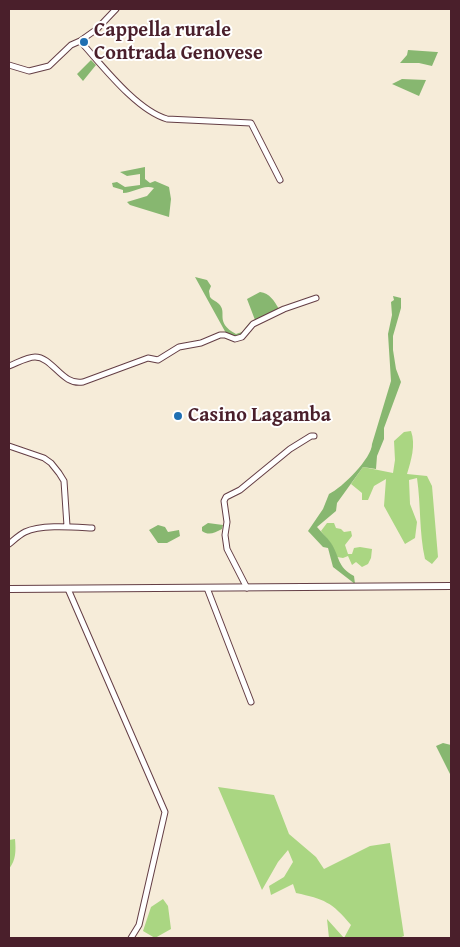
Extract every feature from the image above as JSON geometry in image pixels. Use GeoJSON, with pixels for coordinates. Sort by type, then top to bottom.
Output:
{"type":"FeatureCollection","features":[{"type":"Feature","properties":{"kind":"main road"},"geometry":{"type":"LineString","coordinates":[[9,589],[451,586]]}},
{"type":"Feature","properties":{"kind":"street"},"geometry":{"type":"LineString","coordinates":[[9,65],[29,71],[44,68],[54,63],[71,45],[97,29],[116,9]]}},
{"type":"Feature","properties":{"kind":"street"},"geometry":{"type":"LineString","coordinates":[[80,41],[134,99],[158,116],[167,119],[251,123],[280,180]]}},
{"type":"Feature","properties":{"kind":"street"},"geometry":{"type":"LineString","coordinates":[[9,366],[29,358],[42,358],[65,377],[78,383],[83,382],[148,358],[158,360],[179,347],[201,343],[220,335],[225,335],[235,340],[242,337],[253,324],[284,309],[316,298]]}},
{"type":"Feature","properties":{"kind":"street"},"geometry":{"type":"LineString","coordinates":[[247,588],[227,549],[225,535],[227,522],[224,501],[226,497],[240,490],[290,449],[314,436]]}},
{"type":"Feature","properties":{"kind":"street"},"geometry":{"type":"LineString","coordinates":[[9,446],[44,458],[59,473],[64,481],[67,526]]}},
{"type":"Feature","properties":{"kind":"street"},"geometry":{"type":"LineString","coordinates":[[9,544],[26,531],[67,526],[92,528]]}},
{"type":"Feature","properties":{"kind":"street"},"geometry":{"type":"LineString","coordinates":[[208,588],[251,702]]}},
{"type":"Feature","properties":{"kind":"street"},"geometry":{"type":"LineString","coordinates":[[68,589],[166,812],[139,925],[131,938]]}},
{"type":"Feature","properties":{"kind":"green space"},"geometry":{"type":"Polygon","coordinates":[[[408,50],[438,52],[432,66],[419,63],[400,63],[407,55],[408,50]]]}},
{"type":"Feature","properties":{"kind":"green space"},"geometry":{"type":"Polygon","coordinates":[[[91,60],[96,65],[83,81],[77,74],[91,60]]]}},
{"type":"Feature","properties":{"kind":"green space"},"geometry":{"type":"Polygon","coordinates":[[[402,79],[426,80],[419,96],[392,84],[402,79]]]}},
{"type":"Feature","properties":{"kind":"green space"},"geometry":{"type":"Polygon","coordinates":[[[145,167],[145,179],[150,183],[155,181],[169,187],[171,199],[169,217],[130,205],[127,202],[147,196],[154,188],[146,187],[123,193],[123,190],[113,187],[112,183],[117,182],[125,187],[140,185],[140,174],[127,176],[120,172],[145,167]]]}},
{"type":"Feature","properties":{"kind":"green space"},"geometry":{"type":"Polygon","coordinates":[[[195,277],[207,280],[211,286],[209,291],[210,297],[221,307],[223,322],[229,330],[236,334],[242,332],[251,321],[244,333],[236,337],[227,335],[195,277]]]}},
{"type":"Feature","properties":{"kind":"green space"},"geometry":{"type":"Polygon","coordinates":[[[260,292],[269,296],[279,309],[255,320],[247,299],[260,292]]]}},
{"type":"Feature","properties":{"kind":"green space"},"geometry":{"type":"Polygon","coordinates":[[[393,296],[401,298],[401,308],[393,336],[393,350],[396,369],[401,382],[384,428],[384,439],[377,456],[376,469],[363,467],[337,503],[336,511],[317,527],[331,543],[344,569],[354,576],[355,584],[333,567],[328,548],[323,547],[308,531],[323,509],[329,494],[341,486],[355,472],[371,450],[391,381],[388,334],[392,315],[391,302],[394,300],[393,296]]]}},
{"type":"Feature","properties":{"kind":"green space"},"geometry":{"type":"Polygon","coordinates":[[[411,431],[413,447],[407,474],[427,476],[432,486],[438,557],[432,564],[425,559],[423,549],[417,478],[409,480],[410,504],[417,522],[415,538],[405,544],[384,506],[386,479],[374,486],[368,500],[362,500],[362,493],[351,484],[363,467],[393,473],[395,460],[394,441],[404,432],[411,431]]]}},
{"type":"Feature","properties":{"kind":"green space"},"geometry":{"type":"Polygon","coordinates":[[[208,523],[223,525],[222,529],[212,533],[205,533],[202,531],[202,527],[208,523]]]}},
{"type":"Feature","properties":{"kind":"green space"},"geometry":{"type":"Polygon","coordinates":[[[327,523],[334,523],[336,528],[344,532],[351,531],[352,536],[345,545],[348,554],[352,554],[354,548],[372,549],[368,564],[362,567],[356,562],[352,565],[348,556],[343,558],[337,557],[331,544],[321,531],[327,523]]]}},
{"type":"Feature","properties":{"kind":"green space"},"geometry":{"type":"Polygon","coordinates":[[[158,525],[165,527],[168,532],[179,530],[180,536],[167,543],[158,543],[149,530],[158,525]]]}},
{"type":"Feature","properties":{"kind":"green space"},"geometry":{"type":"Polygon","coordinates":[[[443,743],[451,745],[451,776],[436,746],[443,743]]]}},
{"type":"Feature","properties":{"kind":"green space"},"geometry":{"type":"Polygon","coordinates":[[[218,787],[274,795],[289,834],[316,857],[324,869],[370,846],[390,843],[404,936],[399,938],[344,938],[351,925],[333,906],[314,897],[296,893],[293,884],[271,895],[269,886],[284,877],[293,862],[288,850],[278,862],[262,890],[218,787]]]}},
{"type":"Feature","properties":{"kind":"green space"},"geometry":{"type":"Polygon","coordinates":[[[15,839],[15,855],[9,869],[9,840],[15,839]]]}},
{"type":"Feature","properties":{"kind":"green space"},"geometry":{"type":"Polygon","coordinates":[[[163,899],[168,906],[171,929],[155,938],[143,931],[151,907],[163,899]]]}},
{"type":"Feature","properties":{"kind":"green space"},"geometry":{"type":"Polygon","coordinates":[[[327,919],[344,938],[329,938],[327,919]]]}},
{"type":"Feature","properties":{"kind":"place","name":"Cappella rurale Contrada Genovese"},"geometry":{"type":"Point","coordinates":[84,42]}},
{"type":"Feature","properties":{"kind":"place","name":"Casino Lagamba"},"geometry":{"type":"Point","coordinates":[178,416]}}]}
